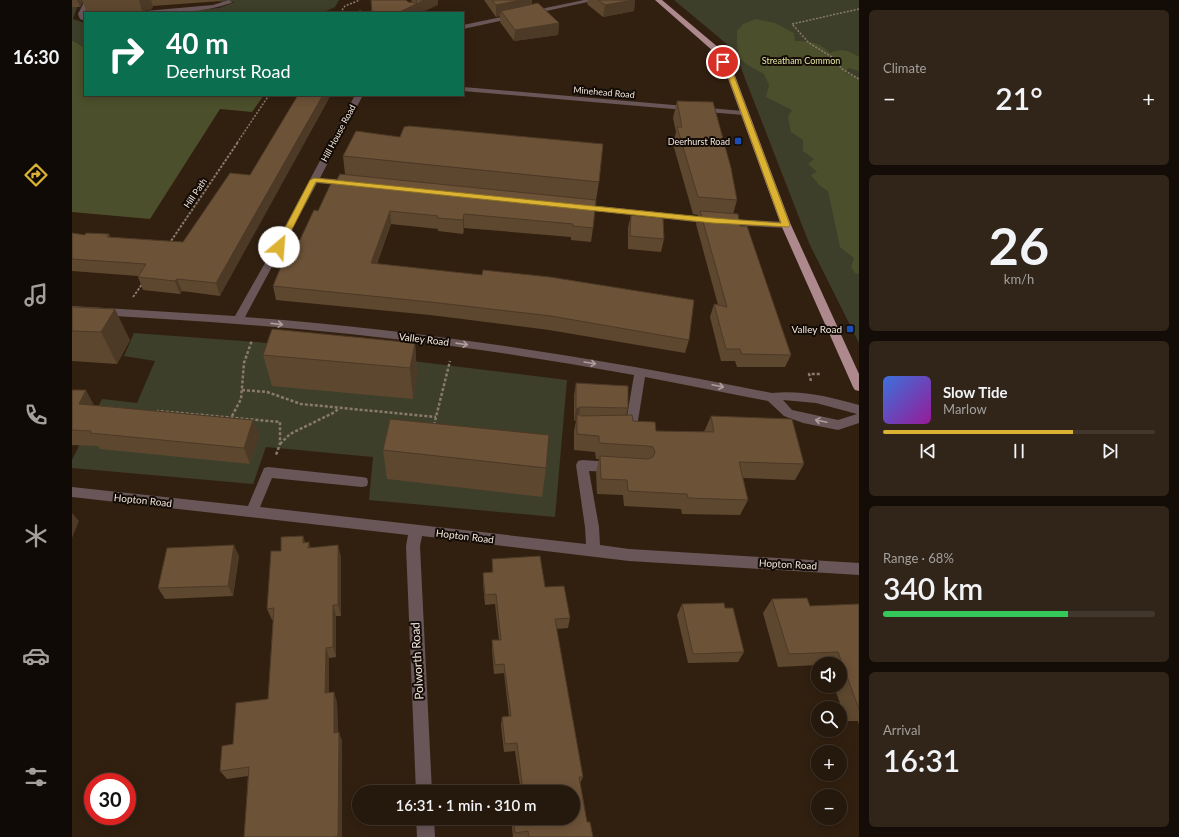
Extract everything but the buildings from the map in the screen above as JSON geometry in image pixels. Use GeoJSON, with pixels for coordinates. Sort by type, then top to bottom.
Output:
{"type":"FeatureCollection","features":[{"type":"Feature","properties":{"kind":"main road"},"geometry":{"type":"LineString","coordinates":[[658,0],[716,50],[730,73],[743,113],[786,225],[859,387]]}},
{"type":"Feature","properties":{"kind":"street"},"geometry":{"type":"LineString","coordinates":[[84,19],[82,18],[81,14],[88,0]]}},
{"type":"Feature","properties":{"kind":"street"},"geometry":{"type":"LineString","coordinates":[[464,27],[594,0]]}},
{"type":"Feature","properties":{"kind":"street"},"geometry":{"type":"LineString","coordinates":[[159,12],[214,8],[229,2]]}},
{"type":"Feature","properties":{"kind":"street","name":"Minehead Road"},"geometry":{"type":"LineString","coordinates":[[464,89],[743,113]]}},
{"type":"Feature","properties":{"kind":"street","name":"Hill House Road"},"geometry":{"type":"LineString","coordinates":[[238,320],[279,247],[358,96]]}},
{"type":"Feature","properties":{"kind":"street"},"geometry":{"type":"LineString","coordinates":[[314,180],[354,184]]}},
{"type":"Feature","properties":{"kind":"street"},"geometry":{"type":"LineString","coordinates":[[570,206],[727,222],[786,225]]}},
{"type":"Feature","properties":{"kind":"street","name":"Valley Road"},"geometry":{"type":"LineString","coordinates":[[72,310],[238,320],[428,339],[640,371],[772,397],[787,395],[826,400],[859,410]]}},
{"type":"Feature","properties":{"kind":"street"},"geometry":{"type":"LineString","coordinates":[[616,427],[631,427],[640,371]]}},
{"type":"Feature","properties":{"kind":"street"},"geometry":{"type":"LineString","coordinates":[[772,397],[788,414],[803,418],[838,425],[859,418]]}},
{"type":"Feature","properties":{"kind":"street"},"geometry":{"type":"LineString","coordinates":[[593,551],[592,527],[582,465],[628,467]]}},
{"type":"Feature","properties":{"kind":"street"},"geometry":{"type":"LineString","coordinates":[[252,512],[268,472],[362,482]]}},
{"type":"Feature","properties":{"kind":"street","name":"Hopton Road"},"geometry":{"type":"LineString","coordinates":[[72,492],[629,555],[859,568]]}},
{"type":"Feature","properties":{"kind":"street","name":"Polworth Road"},"geometry":{"type":"LineString","coordinates":[[416,530],[413,546],[424,785]]}},
{"type":"Feature","properties":{"kind":"street"},"geometry":{"type":"LineString","coordinates":[[425,825],[426,837]]}},
{"type":"Feature","properties":{"kind":"path"},"geometry":{"type":"LineString","coordinates":[[341,12],[345,6],[360,0]]}},
{"type":"Feature","properties":{"kind":"path"},"geometry":{"type":"LineString","coordinates":[[859,9],[792,24],[809,43],[832,56],[842,69],[859,80]]}},
{"type":"Feature","properties":{"kind":"path","name":"Hill Path"},"geometry":{"type":"LineString","coordinates":[[165,250],[268,96]]}},
{"type":"Feature","properties":{"kind":"path"},"geometry":{"type":"LineString","coordinates":[[132,299],[144,281]]}},
{"type":"Feature","properties":{"kind":"path"},"geometry":{"type":"LineString","coordinates":[[230,422],[241,399],[244,363],[252,340]]}},
{"type":"Feature","properties":{"kind":"path"},"geometry":{"type":"LineString","coordinates":[[432,431],[450,361]]}},
{"type":"Feature","properties":{"kind":"path"},"geometry":{"type":"LineString","coordinates":[[242,390],[267,392],[301,404],[436,417]]}},
{"type":"Feature","properties":{"kind":"path"},"geometry":{"type":"LineString","coordinates":[[268,472],[280,444],[290,434],[335,412],[340,408]]}},
{"type":"Feature","properties":{"kind":"path"},"geometry":{"type":"LineString","coordinates":[[156,416],[158,410],[232,416],[280,422],[280,444]]}},
{"type":"Feature","properties":{"kind":"green space"},"geometry":{"type":"Polygon","coordinates":[[[222,0],[339,0],[335,7],[324,12],[178,12],[219,8],[235,2],[221,2],[222,0]]]}},
{"type":"Feature","properties":{"kind":"green space","name":"Streatham Common"},"geometry":{"type":"Polygon","coordinates":[[[674,0],[859,0],[859,343],[809,243],[734,50],[674,0]]]}},
{"type":"Feature","properties":{"kind":"green space"},"geometry":{"type":"Polygon","coordinates":[[[72,7],[77,7],[73,19],[84,23],[84,47],[72,40],[72,7]]]}},
{"type":"Feature","properties":{"kind":"green space"},"geometry":{"type":"Polygon","coordinates":[[[756,19],[775,23],[794,33],[795,41],[805,41],[818,44],[830,53],[845,50],[859,57],[859,71],[848,68],[846,73],[859,78],[859,274],[855,273],[851,267],[854,258],[840,247],[828,191],[819,185],[811,175],[817,172],[808,164],[814,159],[803,151],[803,140],[791,132],[788,117],[792,110],[766,97],[769,85],[764,74],[744,62],[739,54],[737,31],[743,24],[756,19]]]}},
{"type":"Feature","properties":{"kind":"green space"},"geometry":{"type":"Polygon","coordinates":[[[72,40],[84,47],[84,96],[263,96],[252,112],[220,109],[150,219],[72,212],[72,40]]]}},
{"type":"Feature","properties":{"kind":"green space"},"geometry":{"type":"Polygon","coordinates":[[[134,333],[257,342],[567,380],[555,517],[369,500],[373,457],[266,447],[253,484],[72,468],[72,460],[102,399],[137,403],[155,361],[124,356],[134,333]]]}},
{"type":"Feature","properties":{"kind":"place","name":"Deerhurst Road"},"geometry":{"type":"Point","coordinates":[738,141]}},
{"type":"Feature","properties":{"kind":"place","name":"Valley Road"},"geometry":{"type":"Point","coordinates":[850,329]}},
{"type":"Feature","properties":{"kind":"route"},"geometry":{"type":"LineString","coordinates":[[279,247],[314,180],[713,221],[771,226],[786,225],[743,113],[730,73],[723,62]]}}]}
